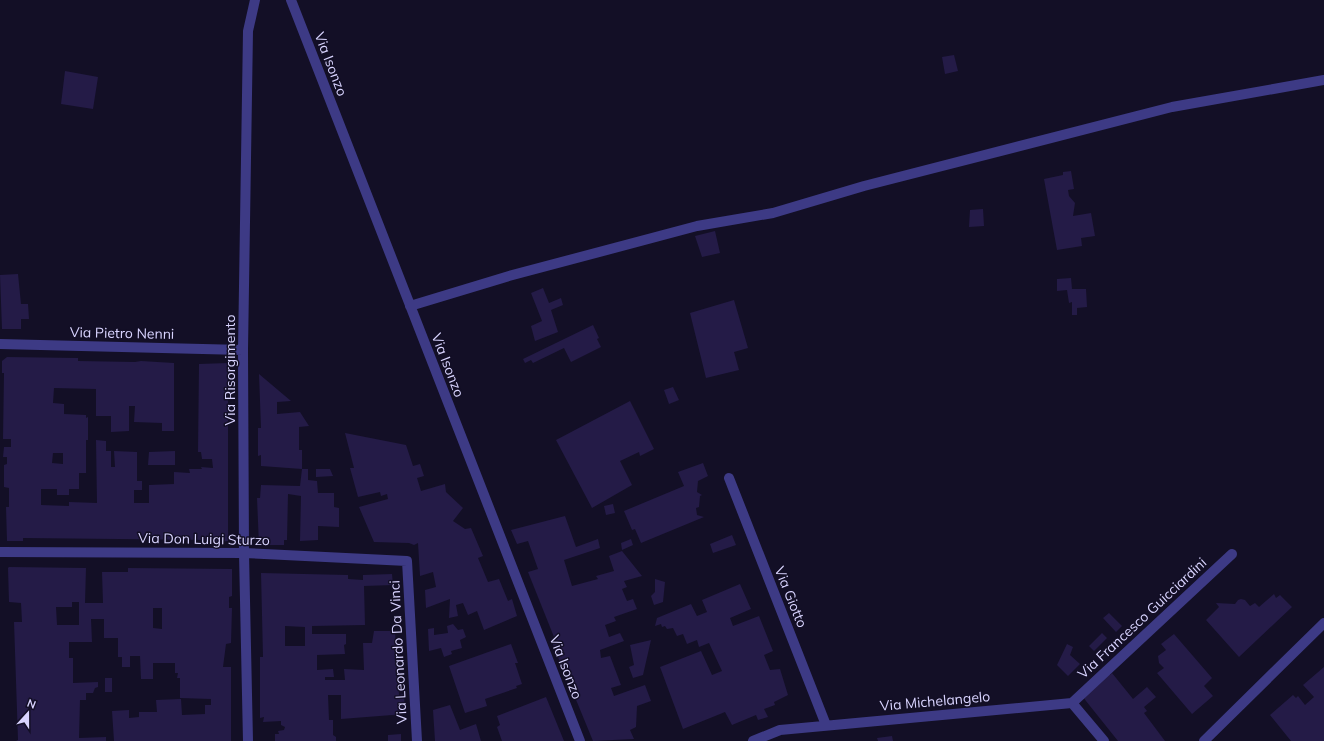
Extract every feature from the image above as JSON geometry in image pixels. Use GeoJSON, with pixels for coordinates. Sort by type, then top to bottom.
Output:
{"type":"FeatureCollection","features":[{"type":"Feature","properties":{"kind":"street","name":"Via Risorgimento"},"geometry":{"type":"LineString","coordinates":[[248,741],[244,553],[243,350],[248,31],[255,0]]}},
{"type":"Feature","properties":{"kind":"street","name":"Via Isonzo"},"geometry":{"type":"LineString","coordinates":[[291,0],[580,741]]}},
{"type":"Feature","properties":{"kind":"street"},"geometry":{"type":"LineString","coordinates":[[410,306],[509,276],[697,226],[773,213],[864,186],[1172,107],[1324,80]]}},
{"type":"Feature","properties":{"kind":"street","name":"Via Pietro Nenni"},"geometry":{"type":"LineString","coordinates":[[0,344],[243,350]]}},
{"type":"Feature","properties":{"kind":"street","name":"Via Giotto"},"geometry":{"type":"LineString","coordinates":[[729,478],[826,725]]}},
{"type":"Feature","properties":{"kind":"street","name":"Via Don Luigi Sturzo"},"geometry":{"type":"LineString","coordinates":[[0,552],[244,553],[406,562]]}},
{"type":"Feature","properties":{"kind":"street","name":"Via Francesco Guicciardini"},"geometry":{"type":"LineString","coordinates":[[1072,703],[1232,554]]}},
{"type":"Feature","properties":{"kind":"street","name":"Via Leonardo Da Vinci"},"geometry":{"type":"LineString","coordinates":[[406,562],[417,741]]}},
{"type":"Feature","properties":{"kind":"street"},"geometry":{"type":"LineString","coordinates":[[1204,741],[1324,624]]}},
{"type":"Feature","properties":{"kind":"street"},"geometry":{"type":"LineString","coordinates":[[1072,703],[1104,741]]}},
{"type":"Feature","properties":{"kind":"street","name":"Via Michelangelo"},"geometry":{"type":"LineString","coordinates":[[753,741],[780,730],[1072,703]]}},
{"type":"Feature","properties":{"kind":"building"},"geometry":{"type":"Polygon","coordinates":[[[954,55],[958,71],[945,74],[942,57],[954,55]]]}},
{"type":"Feature","properties":{"kind":"building"},"geometry":{"type":"Polygon","coordinates":[[[65,71],[98,77],[93,109],[61,104],[65,71]]]}},
{"type":"Feature","properties":{"kind":"building"},"geometry":{"type":"Polygon","coordinates":[[[1071,171],[1074,189],[1068,190],[1069,196],[1075,203],[1073,216],[1091,213],[1095,236],[1081,238],[1082,246],[1057,250],[1044,179],[1063,175],[1063,172],[1071,171]]]}},
{"type":"Feature","properties":{"kind":"building"},"geometry":{"type":"Polygon","coordinates":[[[983,209],[984,226],[969,227],[970,210],[983,209]]]}},
{"type":"Feature","properties":{"kind":"building"},"geometry":{"type":"Polygon","coordinates":[[[715,231],[720,253],[702,257],[695,236],[715,231]]]}},
{"type":"Feature","properties":{"kind":"building"},"geometry":{"type":"Polygon","coordinates":[[[18,274],[21,304],[28,304],[29,319],[21,319],[21,329],[2,329],[0,275],[18,274]]]}},
{"type":"Feature","properties":{"kind":"building"},"geometry":{"type":"Polygon","coordinates":[[[1071,278],[1072,289],[1086,289],[1087,307],[1077,308],[1077,315],[1072,315],[1072,302],[1069,303],[1067,290],[1057,291],[1057,279],[1071,278]]]}},
{"type":"Feature","properties":{"kind":"building"},"geometry":{"type":"Polygon","coordinates":[[[543,288],[549,303],[561,298],[563,305],[551,310],[558,332],[535,341],[531,326],[542,321],[531,293],[543,288]]]}},
{"type":"Feature","properties":{"kind":"building"},"geometry":{"type":"Polygon","coordinates":[[[734,300],[748,348],[734,352],[739,370],[706,378],[690,313],[734,300]]]}},
{"type":"Feature","properties":{"kind":"building"},"geometry":{"type":"Polygon","coordinates":[[[593,325],[601,347],[571,362],[564,348],[533,363],[531,360],[525,363],[523,359],[593,325]]]}},
{"type":"Feature","properties":{"kind":"building"},"geometry":{"type":"Polygon","coordinates":[[[7,357],[78,358],[78,361],[141,361],[174,363],[174,431],[162,431],[162,423],[134,422],[135,406],[129,406],[129,431],[111,432],[111,416],[96,416],[96,389],[54,388],[53,403],[64,404],[64,414],[86,415],[86,418],[88,417],[86,473],[79,473],[79,489],[69,489],[69,495],[57,495],[57,489],[41,489],[41,505],[69,506],[69,502],[97,503],[96,440],[106,441],[106,451],[111,451],[111,467],[115,467],[114,451],[137,452],[137,481],[142,481],[142,490],[134,490],[134,503],[149,503],[149,485],[174,484],[174,472],[190,473],[189,469],[202,469],[201,467],[213,468],[212,459],[202,459],[201,452],[198,452],[199,364],[228,363],[228,541],[212,543],[212,540],[23,538],[23,541],[7,541],[6,507],[9,507],[9,488],[4,487],[4,465],[7,464],[7,457],[3,457],[4,447],[11,447],[11,439],[3,439],[4,373],[2,373],[2,361],[7,357]],[[53,453],[52,463],[63,464],[63,453],[53,453]]]}},
{"type":"Feature","properties":{"kind":"building"},"geometry":{"type":"Polygon","coordinates":[[[259,374],[291,401],[277,402],[277,414],[300,412],[309,426],[299,427],[299,450],[302,450],[302,469],[261,466],[261,455],[258,456],[258,428],[261,428],[259,374]]]}},
{"type":"Feature","properties":{"kind":"building"},"geometry":{"type":"Polygon","coordinates":[[[673,387],[679,400],[669,404],[664,390],[673,387]]]}},
{"type":"Feature","properties":{"kind":"building"},"geometry":{"type":"Polygon","coordinates":[[[630,401],[654,449],[640,456],[639,452],[620,461],[632,485],[592,508],[556,440],[630,401]]]}},
{"type":"Feature","properties":{"kind":"building"},"geometry":{"type":"Polygon","coordinates":[[[345,433],[406,445],[413,466],[420,464],[424,476],[417,478],[421,491],[445,484],[446,492],[463,508],[453,521],[465,529],[471,528],[483,556],[478,558],[488,582],[499,579],[508,601],[512,599],[517,616],[484,630],[477,611],[468,615],[463,603],[456,605],[458,616],[449,618],[450,599],[426,608],[425,590],[436,587],[433,572],[420,576],[418,543],[414,545],[409,543],[374,542],[359,507],[388,499],[387,494],[381,496],[380,492],[358,497],[350,468],[354,468],[345,433]]]}},
{"type":"Feature","properties":{"kind":"building"},"geometry":{"type":"Polygon","coordinates":[[[175,451],[175,465],[148,465],[149,452],[175,451]]]}},
{"type":"Feature","properties":{"kind":"building"},"geometry":{"type":"Polygon","coordinates":[[[703,463],[708,476],[698,481],[697,492],[702,495],[700,496],[699,507],[696,508],[697,515],[704,517],[641,543],[635,529],[632,530],[624,511],[684,486],[678,472],[703,463]]]}},
{"type":"Feature","properties":{"kind":"building"},"geometry":{"type":"Polygon","coordinates":[[[302,469],[308,469],[308,480],[317,481],[318,493],[334,493],[334,507],[339,508],[339,527],[318,526],[318,540],[300,541],[301,496],[288,494],[287,540],[284,540],[284,545],[259,545],[257,498],[260,498],[261,485],[300,486],[302,469]]]}},
{"type":"Feature","properties":{"kind":"building"},"geometry":{"type":"Polygon","coordinates":[[[316,469],[330,469],[333,476],[316,477],[316,469]]]}},
{"type":"Feature","properties":{"kind":"building"},"geometry":{"type":"Polygon","coordinates":[[[613,504],[615,513],[606,515],[604,506],[613,504]]]}},
{"type":"Feature","properties":{"kind":"building"},"geometry":{"type":"Polygon","coordinates":[[[565,516],[576,547],[598,539],[600,548],[564,560],[572,586],[598,579],[596,576],[614,571],[609,556],[622,551],[642,576],[624,581],[627,587],[622,589],[627,601],[633,599],[637,609],[614,617],[616,621],[605,625],[609,637],[620,633],[624,641],[600,650],[601,658],[610,656],[621,685],[611,688],[614,696],[645,685],[651,701],[637,706],[636,727],[630,730],[634,739],[593,741],[572,690],[575,689],[564,665],[561,665],[551,639],[554,637],[528,572],[538,569],[528,541],[517,544],[511,530],[565,516]]]}},
{"type":"Feature","properties":{"kind":"building"},"geometry":{"type":"Polygon","coordinates":[[[732,535],[736,545],[713,553],[710,544],[732,535]]]}},
{"type":"Feature","properties":{"kind":"building"},"geometry":{"type":"Polygon","coordinates":[[[631,539],[633,545],[622,550],[621,543],[631,539]]]}},
{"type":"Feature","properties":{"kind":"building"},"geometry":{"type":"Polygon","coordinates":[[[8,568],[86,568],[85,603],[103,603],[102,572],[128,572],[128,568],[232,569],[232,596],[229,597],[229,608],[232,608],[231,643],[226,644],[223,667],[231,667],[231,741],[114,741],[112,711],[129,710],[129,718],[139,717],[139,712],[157,712],[156,700],[181,699],[182,715],[205,714],[205,705],[211,705],[211,699],[180,698],[180,678],[177,678],[178,673],[175,673],[175,663],[153,663],[153,679],[141,679],[140,656],[130,656],[130,667],[122,667],[122,657],[118,657],[118,638],[104,638],[104,619],[91,619],[92,642],[69,642],[69,658],[73,658],[73,683],[98,682],[98,687],[95,688],[93,693],[86,693],[86,700],[80,700],[79,738],[106,737],[106,741],[16,741],[18,740],[14,622],[22,622],[21,603],[9,602],[8,568]],[[72,602],[72,607],[56,607],[57,625],[79,625],[79,602],[72,602]],[[153,608],[153,628],[162,629],[162,608],[153,608]]]}},
{"type":"Feature","properties":{"kind":"building"},"geometry":{"type":"Polygon","coordinates":[[[261,573],[348,575],[348,579],[363,580],[363,575],[392,574],[393,585],[364,586],[365,625],[312,626],[312,634],[346,634],[346,644],[344,645],[345,654],[317,655],[317,670],[333,669],[334,677],[325,677],[325,680],[345,680],[344,669],[364,670],[363,643],[372,643],[374,631],[395,631],[399,695],[404,694],[405,714],[341,719],[341,695],[328,695],[329,720],[333,720],[333,735],[336,737],[336,741],[275,741],[275,734],[279,734],[278,731],[284,730],[285,727],[281,725],[281,721],[263,722],[264,717],[260,718],[260,657],[263,657],[261,573]],[[285,626],[285,646],[305,646],[305,627],[285,626]]]}},
{"type":"Feature","properties":{"kind":"building"},"geometry":{"type":"Polygon","coordinates":[[[655,579],[665,582],[663,602],[654,605],[651,596],[655,592],[655,579]]]}},
{"type":"Feature","properties":{"kind":"building"},"geometry":{"type":"Polygon","coordinates":[[[740,584],[751,609],[730,618],[733,626],[759,616],[773,651],[764,655],[770,670],[780,669],[788,695],[774,702],[775,705],[764,709],[768,717],[758,720],[756,715],[732,725],[725,712],[683,729],[660,667],[701,651],[712,675],[722,671],[709,643],[699,647],[697,640],[687,644],[683,634],[677,636],[673,628],[667,629],[665,626],[662,627],[661,624],[655,626],[657,618],[691,604],[697,616],[707,612],[702,600],[740,584]]]}},
{"type":"Feature","properties":{"kind":"building"},"geometry":{"type":"Polygon","coordinates":[[[1274,594],[1276,598],[1280,595],[1292,607],[1239,657],[1206,620],[1219,607],[1216,603],[1235,604],[1241,599],[1245,600],[1250,606],[1255,603],[1259,607],[1274,594]]]}},
{"type":"Feature","properties":{"kind":"building"},"geometry":{"type":"Polygon","coordinates":[[[1109,613],[1122,626],[1116,632],[1103,618],[1109,613]]]}},
{"type":"Feature","properties":{"kind":"building"},"geometry":{"type":"Polygon","coordinates":[[[453,624],[458,630],[463,629],[466,637],[460,640],[462,648],[451,651],[452,654],[444,657],[441,648],[429,651],[428,629],[434,628],[434,635],[448,633],[447,626],[453,624]]]}},
{"type":"Feature","properties":{"kind":"building"},"geometry":{"type":"Polygon","coordinates":[[[1102,633],[1107,638],[1094,651],[1089,646],[1102,633]]]}},
{"type":"Feature","properties":{"kind":"building"},"geometry":{"type":"Polygon","coordinates":[[[1174,634],[1212,678],[1204,686],[1213,696],[1192,714],[1157,673],[1164,668],[1159,663],[1158,656],[1166,650],[1161,644],[1174,634]]]}},
{"type":"Feature","properties":{"kind":"building"},"geometry":{"type":"Polygon","coordinates":[[[651,640],[643,675],[633,678],[629,667],[634,665],[630,645],[651,640]]]}},
{"type":"Feature","properties":{"kind":"building"},"geometry":{"type":"Polygon","coordinates":[[[511,644],[518,663],[515,663],[522,684],[516,686],[517,688],[485,699],[487,706],[465,713],[449,666],[511,644]]]}},
{"type":"Feature","properties":{"kind":"building"},"geometry":{"type":"Polygon","coordinates":[[[1067,644],[1073,647],[1070,655],[1080,664],[1068,676],[1057,665],[1067,644]]]}},
{"type":"Feature","properties":{"kind":"building"},"geometry":{"type":"Polygon","coordinates":[[[1324,667],[1324,741],[1291,741],[1270,715],[1293,695],[1296,698],[1298,696],[1305,705],[1314,697],[1303,685],[1324,667]]]}},
{"type":"Feature","properties":{"kind":"building"},"geometry":{"type":"Polygon","coordinates":[[[1112,673],[1133,699],[1147,687],[1156,697],[1144,707],[1147,711],[1144,713],[1165,741],[1118,741],[1086,701],[1084,698],[1108,674],[1110,675],[1112,673]]]}},
{"type":"Feature","properties":{"kind":"building"},"geometry":{"type":"Polygon","coordinates":[[[105,678],[112,678],[112,692],[105,692],[105,678]]]}},
{"type":"Feature","properties":{"kind":"building"},"geometry":{"type":"Polygon","coordinates":[[[546,697],[564,741],[502,741],[497,727],[500,725],[497,716],[546,697]]]}},
{"type":"Feature","properties":{"kind":"building"},"geometry":{"type":"Polygon","coordinates":[[[450,705],[460,730],[476,724],[481,741],[435,741],[433,710],[450,705]]]}},
{"type":"Feature","properties":{"kind":"building"},"geometry":{"type":"Polygon","coordinates":[[[401,734],[401,741],[388,741],[388,735],[401,734]]]}},
{"type":"Feature","properties":{"kind":"building"},"geometry":{"type":"Polygon","coordinates":[[[892,736],[893,741],[878,741],[877,738],[892,736]]]}}]}
